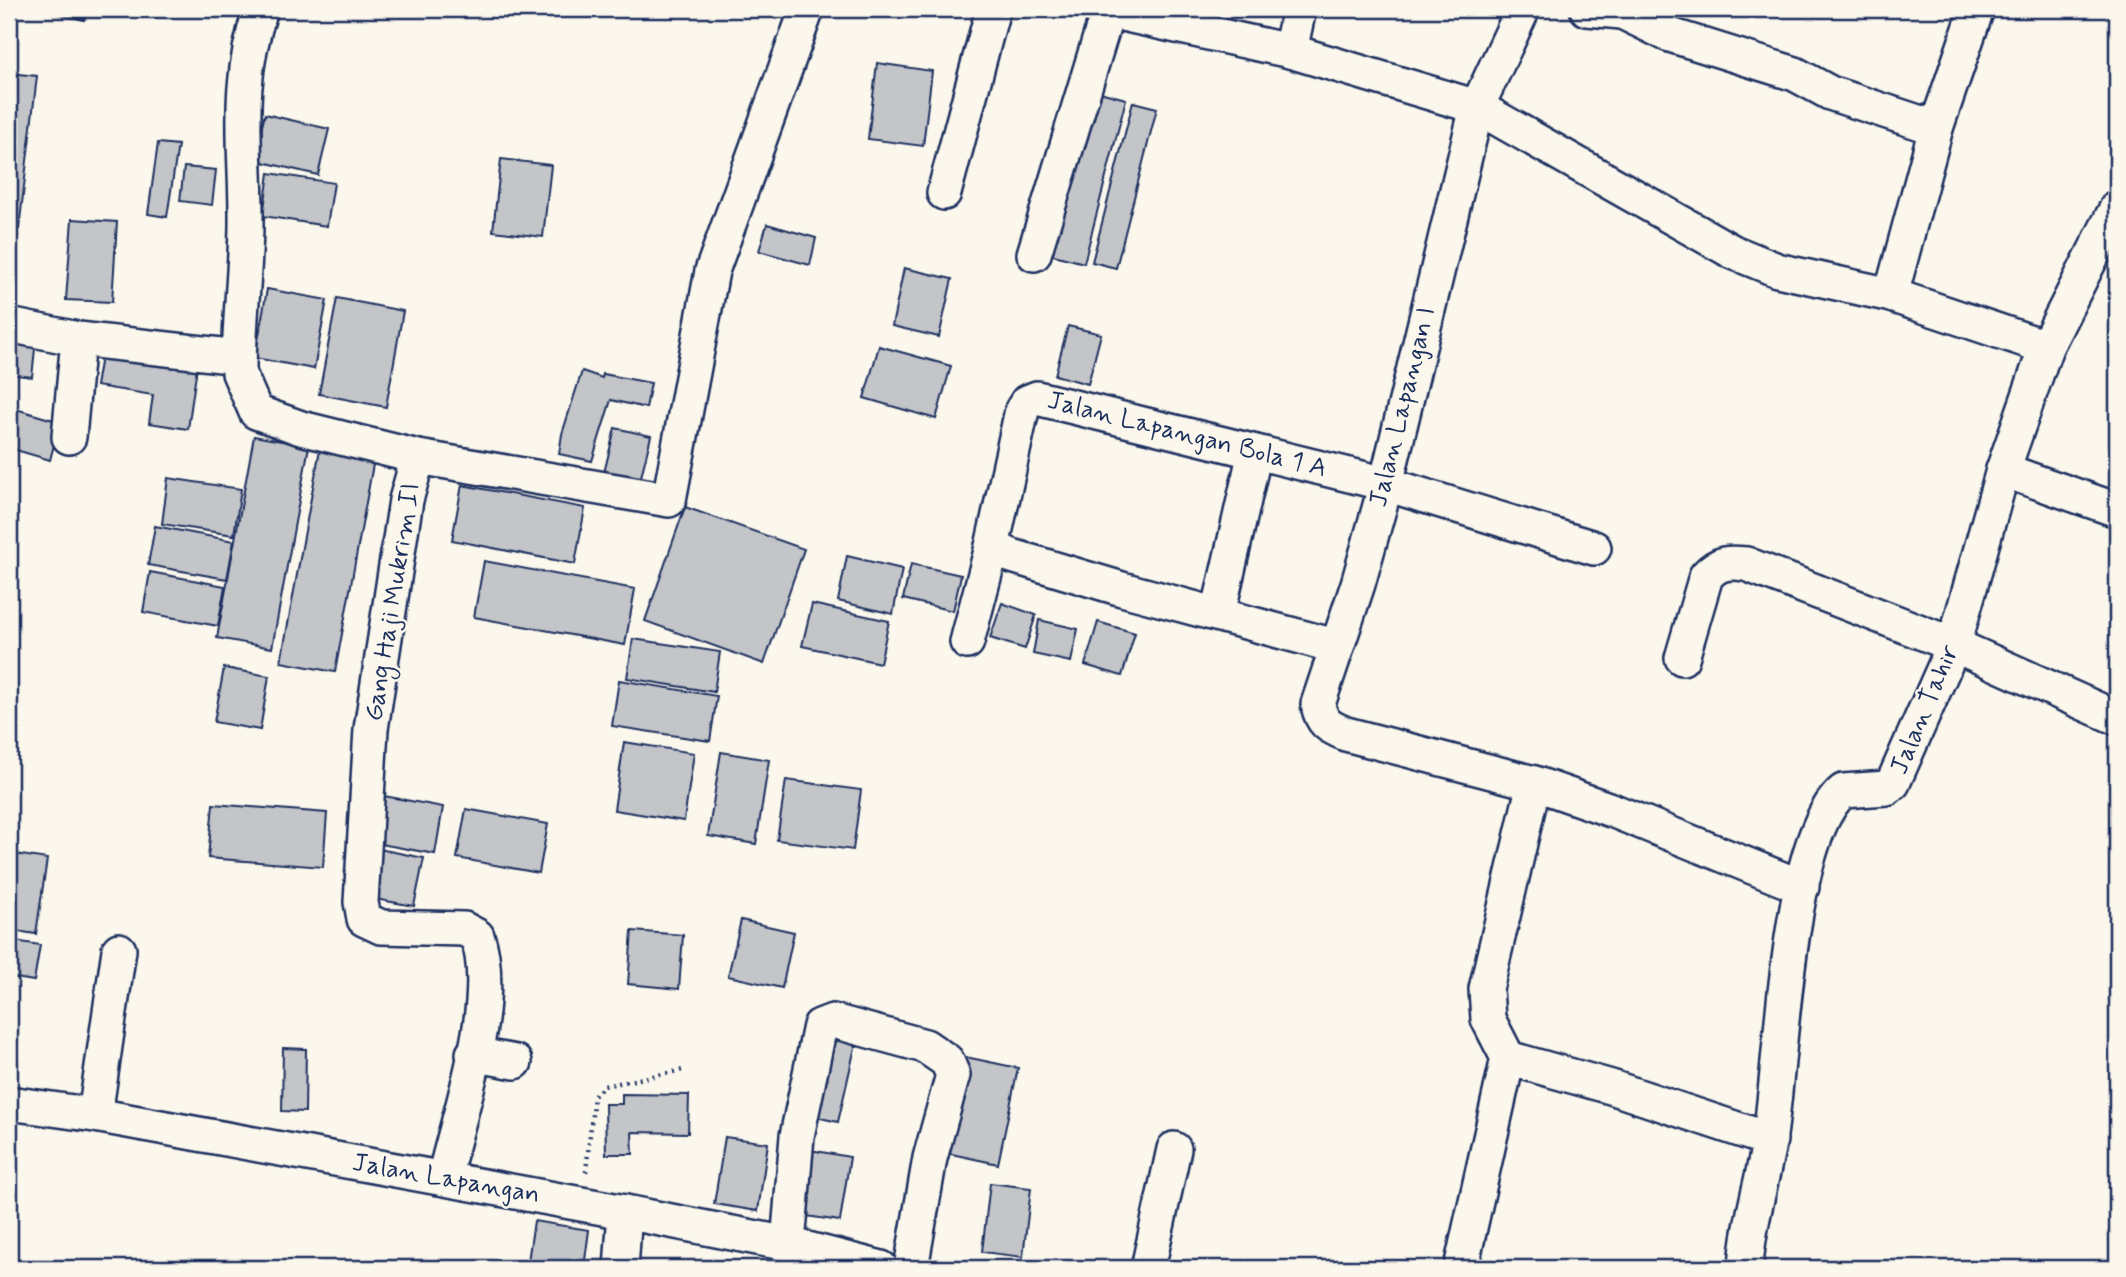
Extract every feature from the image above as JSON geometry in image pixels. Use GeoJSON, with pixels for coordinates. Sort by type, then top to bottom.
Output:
{"type":"FeatureCollection","features":[{"type":"Feature","properties":{"kind":"street","name":"Gang Haji Mukrim II"},"geometry":{"type":"LineString","coordinates":[[261,9],[250,40],[242,104],[246,229],[239,373],[256,412],[301,428],[418,457],[406,500],[371,729],[362,912],[364,919],[381,928],[464,929],[477,936],[483,952],[484,1001],[444,1178]]}},
{"type":"Feature","properties":{"kind":"street"},"geometry":{"type":"LineString","coordinates":[[418,457],[669,500],[712,271],[807,9]]}},
{"type":"Feature","properties":{"kind":"street"},"geometry":{"type":"LineString","coordinates":[[944,193],[993,9]]}},
{"type":"Feature","properties":{"kind":"street"},"geometry":{"type":"LineString","coordinates":[[1290,51],[1299,9]]}},
{"type":"Feature","properties":{"kind":"street","name":"Jalan Lapangan I"},"geometry":{"type":"LineString","coordinates":[[1523,9],[1477,107],[1386,484],[1358,584],[1335,646],[1318,704],[1320,718],[1329,727],[1346,734],[1534,783]]}},
{"type":"Feature","properties":{"kind":"street"},"geometry":{"type":"LineString","coordinates":[[1587,9],[1625,10],[1667,34],[1795,74],[1830,93],[1936,128]]}},
{"type":"Feature","properties":{"kind":"street"},"geometry":{"type":"LineString","coordinates":[[1891,295],[1936,128],[1977,9]]}},
{"type":"Feature","properties":{"kind":"street"},"geometry":{"type":"LineString","coordinates":[[1034,254],[1103,10],[1290,51],[1477,107],[1733,253],[1777,270],[1891,295],[2046,347]]}},
{"type":"Feature","properties":{"kind":"street","name":"Jalan Tahir"},"geometry":{"type":"LineString","coordinates":[[1746,1268],[1770,1140],[1786,983],[1802,887],[1816,834],[1826,809],[1843,791],[1888,788],[1893,783],[1954,645],[2003,470],[2046,347],[2117,207]]}},
{"type":"Feature","properties":{"kind":"street"},"geometry":{"type":"LineString","coordinates":[[9,324],[78,339],[239,357]]}},
{"type":"Feature","properties":{"kind":"street"},"geometry":{"type":"LineString","coordinates":[[69,437],[78,339]]}},
{"type":"Feature","properties":{"kind":"street","name":"Jalan Lapangan Bola 1 A"},"geometry":{"type":"LineString","coordinates":[[967,642],[992,547],[1022,410],[1027,402],[1037,398],[1386,484],[1594,548]]}},
{"type":"Feature","properties":{"kind":"street"},"geometry":{"type":"LineString","coordinates":[[1218,614],[1255,452]]}},
{"type":"Feature","properties":{"kind":"street"},"geometry":{"type":"LineString","coordinates":[[2003,470],[2117,510]]}},
{"type":"Feature","properties":{"kind":"street"},"geometry":{"type":"LineString","coordinates":[[992,547],[1012,556],[1122,589],[1335,646]]}},
{"type":"Feature","properties":{"kind":"street"},"geometry":{"type":"LineString","coordinates":[[1682,659],[1706,576],[1714,567],[1728,562],[1746,565],[1954,645],[2117,718]]}},
{"type":"Feature","properties":{"kind":"street"},"geometry":{"type":"LineString","coordinates":[[1461,1268],[1508,1058],[1488,1019],[1486,989],[1534,783],[1614,811],[1802,887]]}},
{"type":"Feature","properties":{"kind":"street"},"geometry":{"type":"LineString","coordinates":[[95,1115],[119,950]]}},
{"type":"Feature","properties":{"kind":"street"},"geometry":{"type":"LineString","coordinates":[[789,1244],[797,1136],[820,1026],[833,1021],[925,1046],[947,1060],[953,1075],[930,1158],[911,1268]]}},
{"type":"Feature","properties":{"kind":"street"},"geometry":{"type":"LineString","coordinates":[[473,1054],[515,1062]]}},
{"type":"Feature","properties":{"kind":"street"},"geometry":{"type":"LineString","coordinates":[[1508,1058],[1611,1087],[1770,1140]]}},
{"type":"Feature","properties":{"kind":"street","name":"Jalan Lapangan"},"geometry":{"type":"LineString","coordinates":[[9,1103],[95,1115],[625,1212],[789,1244],[881,1268]]}},
{"type":"Feature","properties":{"kind":"street"},"geometry":{"type":"LineString","coordinates":[[1148,1268],[1174,1149]]}},
{"type":"Feature","properties":{"kind":"street"},"geometry":{"type":"LineString","coordinates":[[621,1268],[625,1212]]}},
{"type":"Feature","properties":{"kind":"path"},"geometry":{"type":"LineString","coordinates":[[582,1204],[594,1096],[604,1086],[683,1070]]}},
{"type":"Feature","properties":{"kind":"building"},"geometry":{"type":"Polygon","coordinates":[[[37,9],[87,9],[84,20],[37,9]]]}},
{"type":"Feature","properties":{"kind":"building"},"geometry":{"type":"Polygon","coordinates":[[[877,63],[932,71],[923,146],[868,139],[877,63]]]}},
{"type":"Feature","properties":{"kind":"building"},"geometry":{"type":"Polygon","coordinates":[[[9,73],[37,76],[19,229],[9,228],[9,73]]]}},
{"type":"Feature","properties":{"kind":"building"},"geometry":{"type":"Polygon","coordinates":[[[1088,89],[1126,99],[1084,263],[1046,253],[1088,89]]]}},
{"type":"Feature","properties":{"kind":"building"},"geometry":{"type":"Polygon","coordinates":[[[1133,102],[1157,108],[1116,268],[1092,262],[1133,102]]]}},
{"type":"Feature","properties":{"kind":"building"},"geometry":{"type":"Polygon","coordinates":[[[265,114],[329,129],[318,175],[254,160],[265,114]]]}},
{"type":"Feature","properties":{"kind":"building"},"geometry":{"type":"Polygon","coordinates":[[[158,143],[178,145],[167,217],[148,214],[158,143]]]}},
{"type":"Feature","properties":{"kind":"building"},"geometry":{"type":"Polygon","coordinates":[[[501,159],[551,165],[543,237],[493,231],[501,159]]]}},
{"type":"Feature","properties":{"kind":"building"},"geometry":{"type":"Polygon","coordinates":[[[184,167],[216,170],[212,205],[180,201],[184,167]]]}},
{"type":"Feature","properties":{"kind":"building"},"geometry":{"type":"Polygon","coordinates":[[[269,173],[334,183],[327,226],[263,216],[269,173]]]}},
{"type":"Feature","properties":{"kind":"building"},"geometry":{"type":"Polygon","coordinates":[[[72,219],[117,222],[112,302],[66,300],[72,219]]]}},
{"type":"Feature","properties":{"kind":"building"},"geometry":{"type":"Polygon","coordinates":[[[767,224],[816,238],[810,265],[759,251],[767,224]]]}},
{"type":"Feature","properties":{"kind":"building"},"geometry":{"type":"Polygon","coordinates":[[[904,268],[952,279],[939,337],[892,326],[904,268]]]}},
{"type":"Feature","properties":{"kind":"building"},"geometry":{"type":"Polygon","coordinates":[[[267,289],[327,300],[314,369],[255,358],[267,289]]]}},
{"type":"Feature","properties":{"kind":"building"},"geometry":{"type":"Polygon","coordinates":[[[337,298],[403,311],[386,407],[319,394],[337,298]]]}},
{"type":"Feature","properties":{"kind":"building"},"geometry":{"type":"Polygon","coordinates":[[[1068,326],[1101,334],[1088,384],[1055,375],[1068,326]]]}},
{"type":"Feature","properties":{"kind":"building"},"geometry":{"type":"Polygon","coordinates":[[[9,336],[36,339],[32,377],[9,374],[9,336]]]}},
{"type":"Feature","properties":{"kind":"building"},"geometry":{"type":"Polygon","coordinates":[[[103,345],[198,360],[188,429],[149,423],[153,395],[96,386],[103,345]]]}},
{"type":"Feature","properties":{"kind":"building"},"geometry":{"type":"Polygon","coordinates":[[[879,346],[951,366],[936,419],[864,398],[879,346]]]}},
{"type":"Feature","properties":{"kind":"building"},"geometry":{"type":"Polygon","coordinates":[[[582,371],[602,378],[603,374],[651,383],[646,408],[611,400],[592,461],[559,454],[562,434],[582,371]]]}},
{"type":"Feature","properties":{"kind":"building"},"geometry":{"type":"Polygon","coordinates":[[[9,407],[60,422],[50,460],[9,448],[9,407]]]}},
{"type":"Feature","properties":{"kind":"building"},"geometry":{"type":"Polygon","coordinates":[[[615,428],[651,436],[640,481],[604,473],[615,428]]]}},
{"type":"Feature","properties":{"kind":"building"},"geometry":{"type":"Polygon","coordinates":[[[254,436],[309,446],[272,648],[217,638],[254,436]]]}},
{"type":"Feature","properties":{"kind":"building"},"geometry":{"type":"Polygon","coordinates":[[[320,449],[374,459],[335,672],[281,662],[320,449]]]}},
{"type":"Feature","properties":{"kind":"building"},"geometry":{"type":"Polygon","coordinates":[[[168,478],[241,489],[234,535],[162,524],[168,478]]]}},
{"type":"Feature","properties":{"kind":"building"},"geometry":{"type":"Polygon","coordinates":[[[462,485],[585,508],[575,564],[452,540],[462,485]]]}},
{"type":"Feature","properties":{"kind":"building"},"geometry":{"type":"Polygon","coordinates":[[[685,507],[804,549],[764,664],[645,621],[685,507]]]}},
{"type":"Feature","properties":{"kind":"building"},"geometry":{"type":"Polygon","coordinates":[[[155,526],[234,541],[227,579],[148,565],[155,526]]]}},
{"type":"Feature","properties":{"kind":"building"},"geometry":{"type":"Polygon","coordinates":[[[847,556],[902,569],[893,614],[838,601],[847,556]]]}},
{"type":"Feature","properties":{"kind":"building"},"geometry":{"type":"Polygon","coordinates":[[[484,561],[635,589],[625,645],[474,617],[484,561]]]}},
{"type":"Feature","properties":{"kind":"building"},"geometry":{"type":"Polygon","coordinates":[[[911,564],[961,575],[953,611],[903,599],[911,564]]]}},
{"type":"Feature","properties":{"kind":"building"},"geometry":{"type":"Polygon","coordinates":[[[150,572],[225,586],[218,626],[143,612],[150,572]]]}},
{"type":"Feature","properties":{"kind":"building"},"geometry":{"type":"Polygon","coordinates":[[[1002,603],[1036,615],[1025,649],[990,638],[1002,603]]]}},
{"type":"Feature","properties":{"kind":"building"},"geometry":{"type":"Polygon","coordinates":[[[812,604],[889,621],[880,663],[802,646],[812,604]]]}},
{"type":"Feature","properties":{"kind":"building"},"geometry":{"type":"Polygon","coordinates":[[[1039,620],[1078,629],[1071,662],[1033,654],[1039,620]]]}},
{"type":"Feature","properties":{"kind":"building"},"geometry":{"type":"Polygon","coordinates":[[[1098,622],[1135,633],[1122,676],[1085,665],[1098,622]]]}},
{"type":"Feature","properties":{"kind":"building"},"geometry":{"type":"Polygon","coordinates":[[[633,639],[720,652],[714,692],[627,678],[633,639]]]}},
{"type":"Feature","properties":{"kind":"building"},"geometry":{"type":"Polygon","coordinates":[[[224,668],[269,676],[260,730],[214,722],[224,668]]]}},
{"type":"Feature","properties":{"kind":"building"},"geometry":{"type":"Polygon","coordinates":[[[619,680],[717,696],[710,741],[612,726],[619,680]]]}},
{"type":"Feature","properties":{"kind":"building"},"geometry":{"type":"Polygon","coordinates":[[[624,742],[694,753],[684,821],[614,810],[624,742]]]}},
{"type":"Feature","properties":{"kind":"building"},"geometry":{"type":"Polygon","coordinates":[[[721,752],[769,760],[756,844],[708,836],[721,752]]]}},
{"type":"Feature","properties":{"kind":"building"},"geometry":{"type":"Polygon","coordinates":[[[786,780],[861,790],[853,850],[777,840],[786,780]]]}},
{"type":"Feature","properties":{"kind":"building"},"geometry":{"type":"Polygon","coordinates":[[[384,796],[443,807],[435,854],[375,843],[384,796]]]}},
{"type":"Feature","properties":{"kind":"building"},"geometry":{"type":"Polygon","coordinates":[[[213,804],[327,813],[323,867],[208,858],[213,804]]]}},
{"type":"Feature","properties":{"kind":"building"},"geometry":{"type":"Polygon","coordinates":[[[466,809],[548,824],[539,873],[457,858],[466,809]]]}},
{"type":"Feature","properties":{"kind":"building"},"geometry":{"type":"Polygon","coordinates":[[[374,848],[424,858],[414,906],[364,897],[374,848]]]}},
{"type":"Feature","properties":{"kind":"building"},"geometry":{"type":"Polygon","coordinates":[[[9,853],[47,859],[36,934],[9,930],[9,853]]]}},
{"type":"Feature","properties":{"kind":"building"},"geometry":{"type":"Polygon","coordinates":[[[741,920],[794,932],[782,988],[728,976],[741,920]]]}},
{"type":"Feature","properties":{"kind":"building"},"geometry":{"type":"Polygon","coordinates":[[[632,931],[683,935],[679,989],[628,984],[632,931]]]}},
{"type":"Feature","properties":{"kind":"building"},"geometry":{"type":"Polygon","coordinates":[[[9,940],[40,945],[34,981],[9,977],[9,940]]]}},
{"type":"Feature","properties":{"kind":"building"},"geometry":{"type":"Polygon","coordinates":[[[821,1035],[856,1043],[838,1122],[803,1114],[821,1035]]]}},
{"type":"Feature","properties":{"kind":"building"},"geometry":{"type":"Polygon","coordinates":[[[283,1048],[306,1049],[305,1112],[282,1111],[283,1048]]]}},
{"type":"Feature","properties":{"kind":"building"},"geometry":{"type":"Polygon","coordinates":[[[961,1056],[1018,1068],[998,1164],[942,1152],[961,1056]]]}},
{"type":"Feature","properties":{"kind":"building"},"geometry":{"type":"Polygon","coordinates":[[[622,1094],[689,1095],[688,1133],[632,1132],[633,1154],[606,1154],[605,1104],[622,1104],[622,1094]]]}},
{"type":"Feature","properties":{"kind":"building"},"geometry":{"type":"Polygon","coordinates":[[[725,1137],[768,1143],[758,1211],[714,1204],[725,1137]]]}},
{"type":"Feature","properties":{"kind":"building"},"geometry":{"type":"Polygon","coordinates":[[[810,1150],[850,1157],[840,1221],[800,1215],[810,1150]]]}},
{"type":"Feature","properties":{"kind":"building"},"geometry":{"type":"Polygon","coordinates":[[[990,1183],[1031,1188],[1023,1257],[982,1252],[990,1183]]]}},
{"type":"Feature","properties":{"kind":"building"},"geometry":{"type":"Polygon","coordinates":[[[534,1221],[589,1230],[584,1268],[527,1268],[534,1221]]]}}]}
